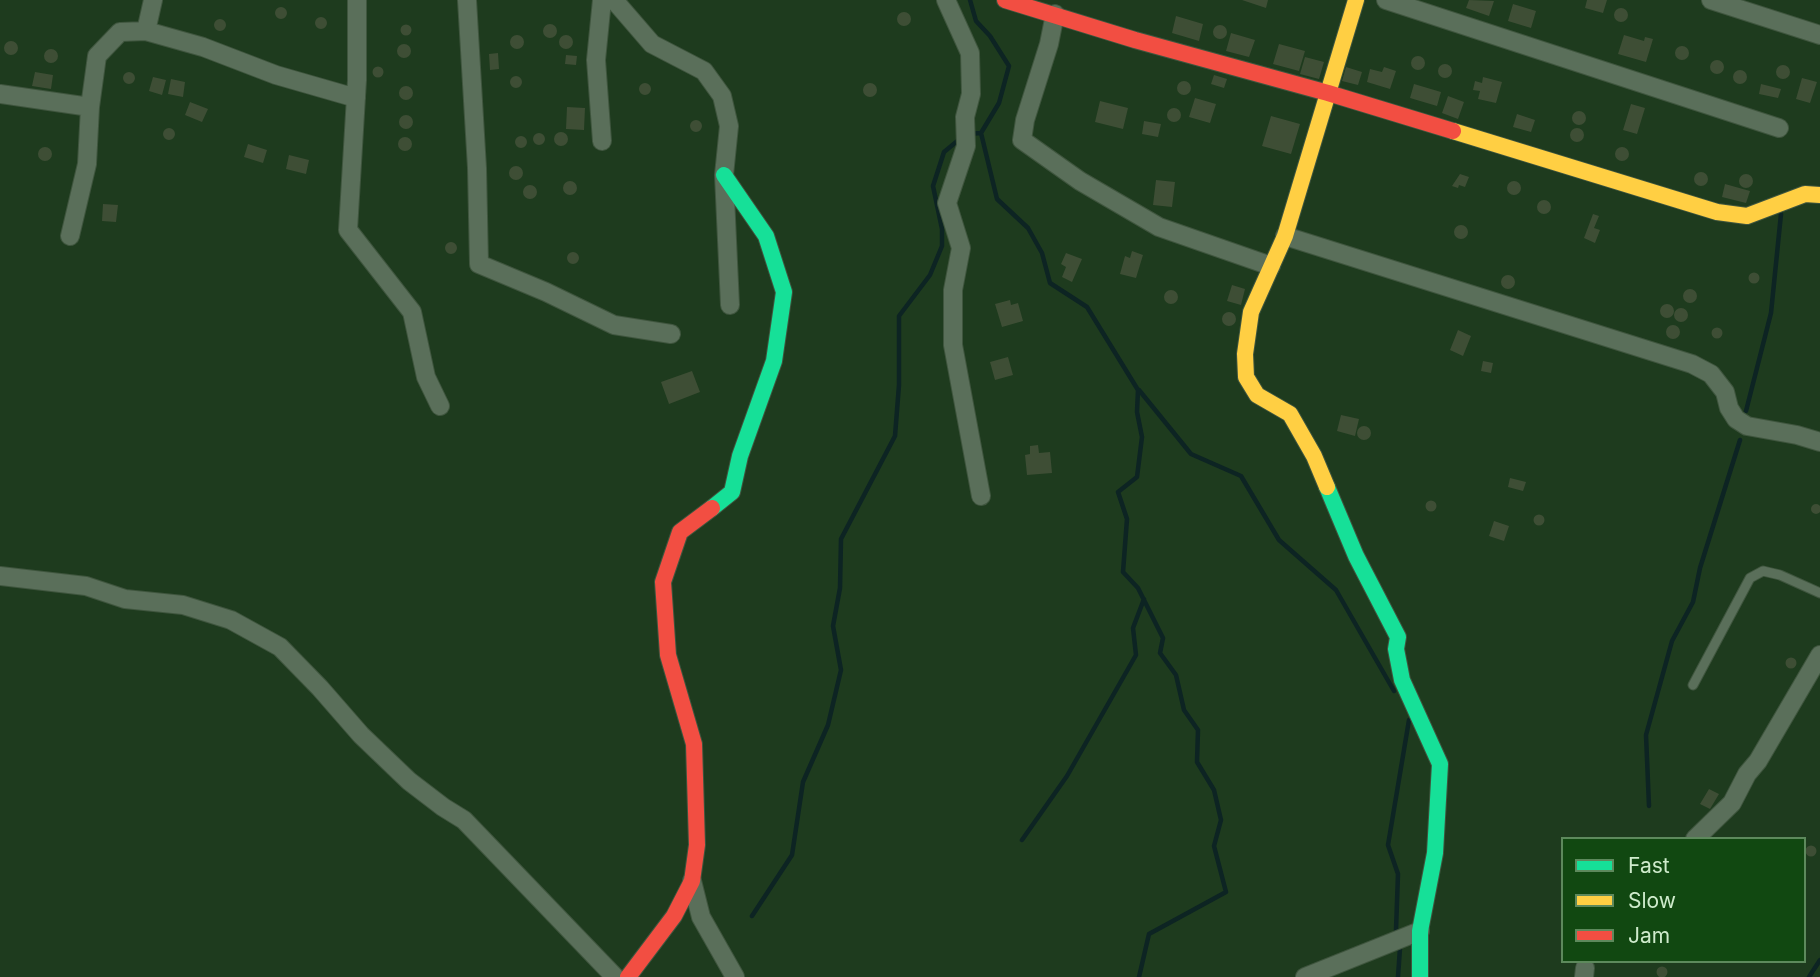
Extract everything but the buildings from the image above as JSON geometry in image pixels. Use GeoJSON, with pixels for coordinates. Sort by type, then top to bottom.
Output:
{"type":"FeatureCollection","features":[{"type":"Feature","properties":{"kind":"street"},"geometry":{"type":"LineString","coordinates":[[146,31],[153,0]]}},
{"type":"Feature","properties":{"kind":"street"},"geometry":{"type":"LineString","coordinates":[[357,0],[356,98],[348,230],[412,312],[426,377],[440,406]]}},
{"type":"Feature","properties":{"kind":"street"},"geometry":{"type":"LineString","coordinates":[[467,0],[477,168],[479,264],[614,325],[671,334]]}},
{"type":"Feature","properties":{"kind":"street"},"geometry":{"type":"LineString","coordinates":[[602,0],[596,60],[602,141]]}},
{"type":"Feature","properties":{"kind":"street"},"geometry":{"type":"LineString","coordinates":[[614,0],[652,44],[704,71],[722,96],[729,127],[723,175],[730,304]]}},
{"type":"Feature","properties":{"kind":"street"},"geometry":{"type":"LineString","coordinates":[[946,0],[970,53],[971,94],[965,117],[966,146],[947,203],[961,248],[953,290],[953,345],[981,496]]}},
{"type":"Feature","properties":{"kind":"street"},"geometry":{"type":"LineString","coordinates":[[1005,0],[1135,40],[1328,93],[1717,212],[1747,216],[1805,194],[1820,195]]}},
{"type":"Feature","properties":{"kind":"street"},"geometry":{"type":"LineString","coordinates":[[1356,0],[1285,236],[1251,312],[1245,354],[1245,377],[1257,395],[1290,414],[1314,456],[1356,556],[1398,637],[1396,649],[1402,680],[1440,764],[1435,853],[1420,931],[1420,977]]}},
{"type":"Feature","properties":{"kind":"street"},"geometry":{"type":"LineString","coordinates":[[1386,0],[1779,128]]}},
{"type":"Feature","properties":{"kind":"street"},"geometry":{"type":"LineString","coordinates":[[1711,0],[1820,35]]}},
{"type":"Feature","properties":{"kind":"street"},"geometry":{"type":"LineString","coordinates":[[1055,14],[1022,140],[1080,181],[1159,227],[1271,266]]}},
{"type":"Feature","properties":{"kind":"street"},"geometry":{"type":"LineString","coordinates":[[70,236],[87,164],[90,107],[97,56],[120,32],[146,31],[203,47],[276,75],[356,98]]}},
{"type":"Feature","properties":{"kind":"street"},"geometry":{"type":"LineString","coordinates":[[0,94],[90,107]]}},
{"type":"Feature","properties":{"kind":"street"},"geometry":{"type":"LineString","coordinates":[[628,977],[674,916],[692,881],[697,845],[694,744],[668,655],[663,582],[680,532],[732,492],[740,456],[774,361],[784,292],[766,236],[723,175]]}},
{"type":"Feature","properties":{"kind":"street"},"geometry":{"type":"LineString","coordinates":[[1285,236],[1692,364],[1711,374],[1725,392],[1728,408],[1736,419],[1747,426],[1820,442]]}},
{"type":"Feature","properties":{"kind":"street"},"geometry":{"type":"LineString","coordinates":[[0,576],[86,586],[125,599],[183,605],[231,620],[280,647],[409,781],[464,820],[615,977]]}},
{"type":"Feature","properties":{"kind":"street"},"geometry":{"type":"LineString","coordinates":[[1697,837],[1732,803],[1746,774],[1758,761],[1820,655]]}},
{"type":"Feature","properties":{"kind":"street"},"geometry":{"type":"LineString","coordinates":[[692,881],[701,918],[735,977]]}},
{"type":"Feature","properties":{"kind":"street"},"geometry":{"type":"LineString","coordinates":[[1305,977],[1420,931]]}},
{"type":"Feature","properties":{"kind":"lane"},"geometry":{"type":"LineString","coordinates":[[1692,685],[1750,578],[1763,571],[1780,575],[1820,593]]}},
{"type":"Feature","properties":{"kind":"waterway"},"geometry":{"type":"LineString","coordinates":[[968,134],[981,133],[999,103],[1009,66],[990,36],[976,21],[970,0]]}},
{"type":"Feature","properties":{"kind":"waterway"},"geometry":{"type":"LineString","coordinates":[[981,133],[997,199],[1028,228],[1042,253],[1050,283],[1087,307],[1138,390],[1137,412],[1142,437],[1137,477],[1118,492],[1127,519],[1123,572],[1138,588],[1163,638],[1160,653],[1176,675],[1184,710],[1198,730],[1197,762],[1214,790],[1221,820],[1214,846],[1226,892],[1149,934],[1139,977]]}},
{"type":"Feature","properties":{"kind":"waterway"},"geometry":{"type":"LineString","coordinates":[[752,916],[792,855],[803,782],[828,725],[841,670],[833,626],[840,588],[841,539],[895,436],[899,385],[899,316],[930,275],[942,246],[942,229],[933,186],[944,152],[961,138]]}},
{"type":"Feature","properties":{"kind":"waterway"},"geometry":{"type":"LineString","coordinates":[[1746,411],[1771,313],[1781,214]]}},
{"type":"Feature","properties":{"kind":"waterway"},"geometry":{"type":"LineString","coordinates":[[1139,390],[1191,454],[1241,476],[1279,540],[1336,590],[1394,691]]}},
{"type":"Feature","properties":{"kind":"waterway"},"geometry":{"type":"LineString","coordinates":[[1649,806],[1646,735],[1672,641],[1693,602],[1700,568],[1740,440]]}},
{"type":"Feature","properties":{"kind":"waterway"},"geometry":{"type":"LineString","coordinates":[[1022,840],[1067,776],[1136,655],[1133,628],[1144,599]]}},
{"type":"Feature","properties":{"kind":"waterway"},"geometry":{"type":"LineString","coordinates":[[1396,930],[1398,874],[1388,845],[1409,720]]}},
{"type":"Feature","properties":{"kind":"waterway"},"geometry":{"type":"LineString","coordinates":[[1398,977],[1400,948]]}},
{"type":"Feature","properties":{"kind":"waterway"},"geometry":{"type":"LineString","coordinates":[[1809,977],[1820,960]]}},
{"type":"Feature","properties":{"kind":"traffic: fast"},"geometry":{"type":"LineString","coordinates":[[712,508],[732,492],[740,456],[774,361],[784,292],[766,236],[724,175]]}},
{"type":"Feature","properties":{"kind":"traffic: fast"},"geometry":{"type":"LineString","coordinates":[[1327,487],[1356,556],[1398,637],[1396,649],[1402,680],[1440,764],[1435,853],[1420,931],[1420,977]]}},
{"type":"Feature","properties":{"kind":"traffic: slow"},"geometry":{"type":"LineString","coordinates":[[1327,487],[1314,456],[1290,414],[1257,395],[1246,377],[1245,354],[1251,312],[1285,236],[1356,0]]}},
{"type":"Feature","properties":{"kind":"traffic: slow"},"geometry":{"type":"LineString","coordinates":[[1453,131],[1717,212],[1747,216],[1805,194],[1820,195]]}},
{"type":"Feature","properties":{"kind":"traffic: jam"},"geometry":{"type":"LineString","coordinates":[[1005,0],[1453,131]]}},
{"type":"Feature","properties":{"kind":"traffic: jam"},"geometry":{"type":"LineString","coordinates":[[628,977],[674,916],[692,881],[697,845],[694,744],[668,655],[663,582],[680,532],[712,508]]}}]}
